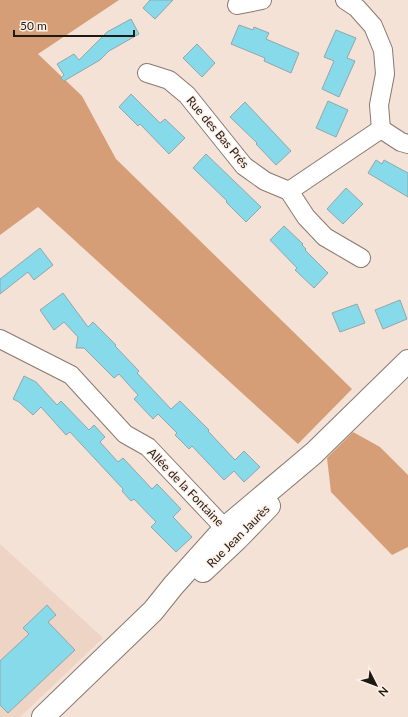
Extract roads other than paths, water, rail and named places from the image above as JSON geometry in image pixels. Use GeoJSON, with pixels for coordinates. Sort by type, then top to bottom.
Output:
{"type":"FeatureCollection","features":[{"type":"Feature","properties":{"kind":"street"},"geometry":{"type":"LineString","coordinates":[[237,5],[262,0]]}},
{"type":"Feature","properties":{"kind":"street"},"geometry":{"type":"LineString","coordinates":[[345,0],[357,8],[373,26],[383,50],[385,74],[379,105],[381,129]]}},
{"type":"Feature","properties":{"kind":"street","name":"Rue des Bas Prés"},"geometry":{"type":"LineString","coordinates":[[147,73],[169,80],[187,95],[244,166],[265,181],[289,191]]}},
{"type":"Feature","properties":{"kind":"street"},"geometry":{"type":"LineString","coordinates":[[381,129],[401,142],[408,144]]}},
{"type":"Feature","properties":{"kind":"street"},"geometry":{"type":"LineString","coordinates":[[361,258],[325,237],[306,217],[289,191],[381,129]]}},
{"type":"Feature","properties":{"kind":"street","name":"Allée de la Fontaine"},"geometry":{"type":"LineString","coordinates":[[0,340],[71,375],[125,434],[148,447],[231,534]]}},
{"type":"Feature","properties":{"kind":"street","name":"Rue Jean Jaurès"},"geometry":{"type":"LineString","coordinates":[[43,717],[153,611],[173,586],[231,534],[408,361]]}}]}
